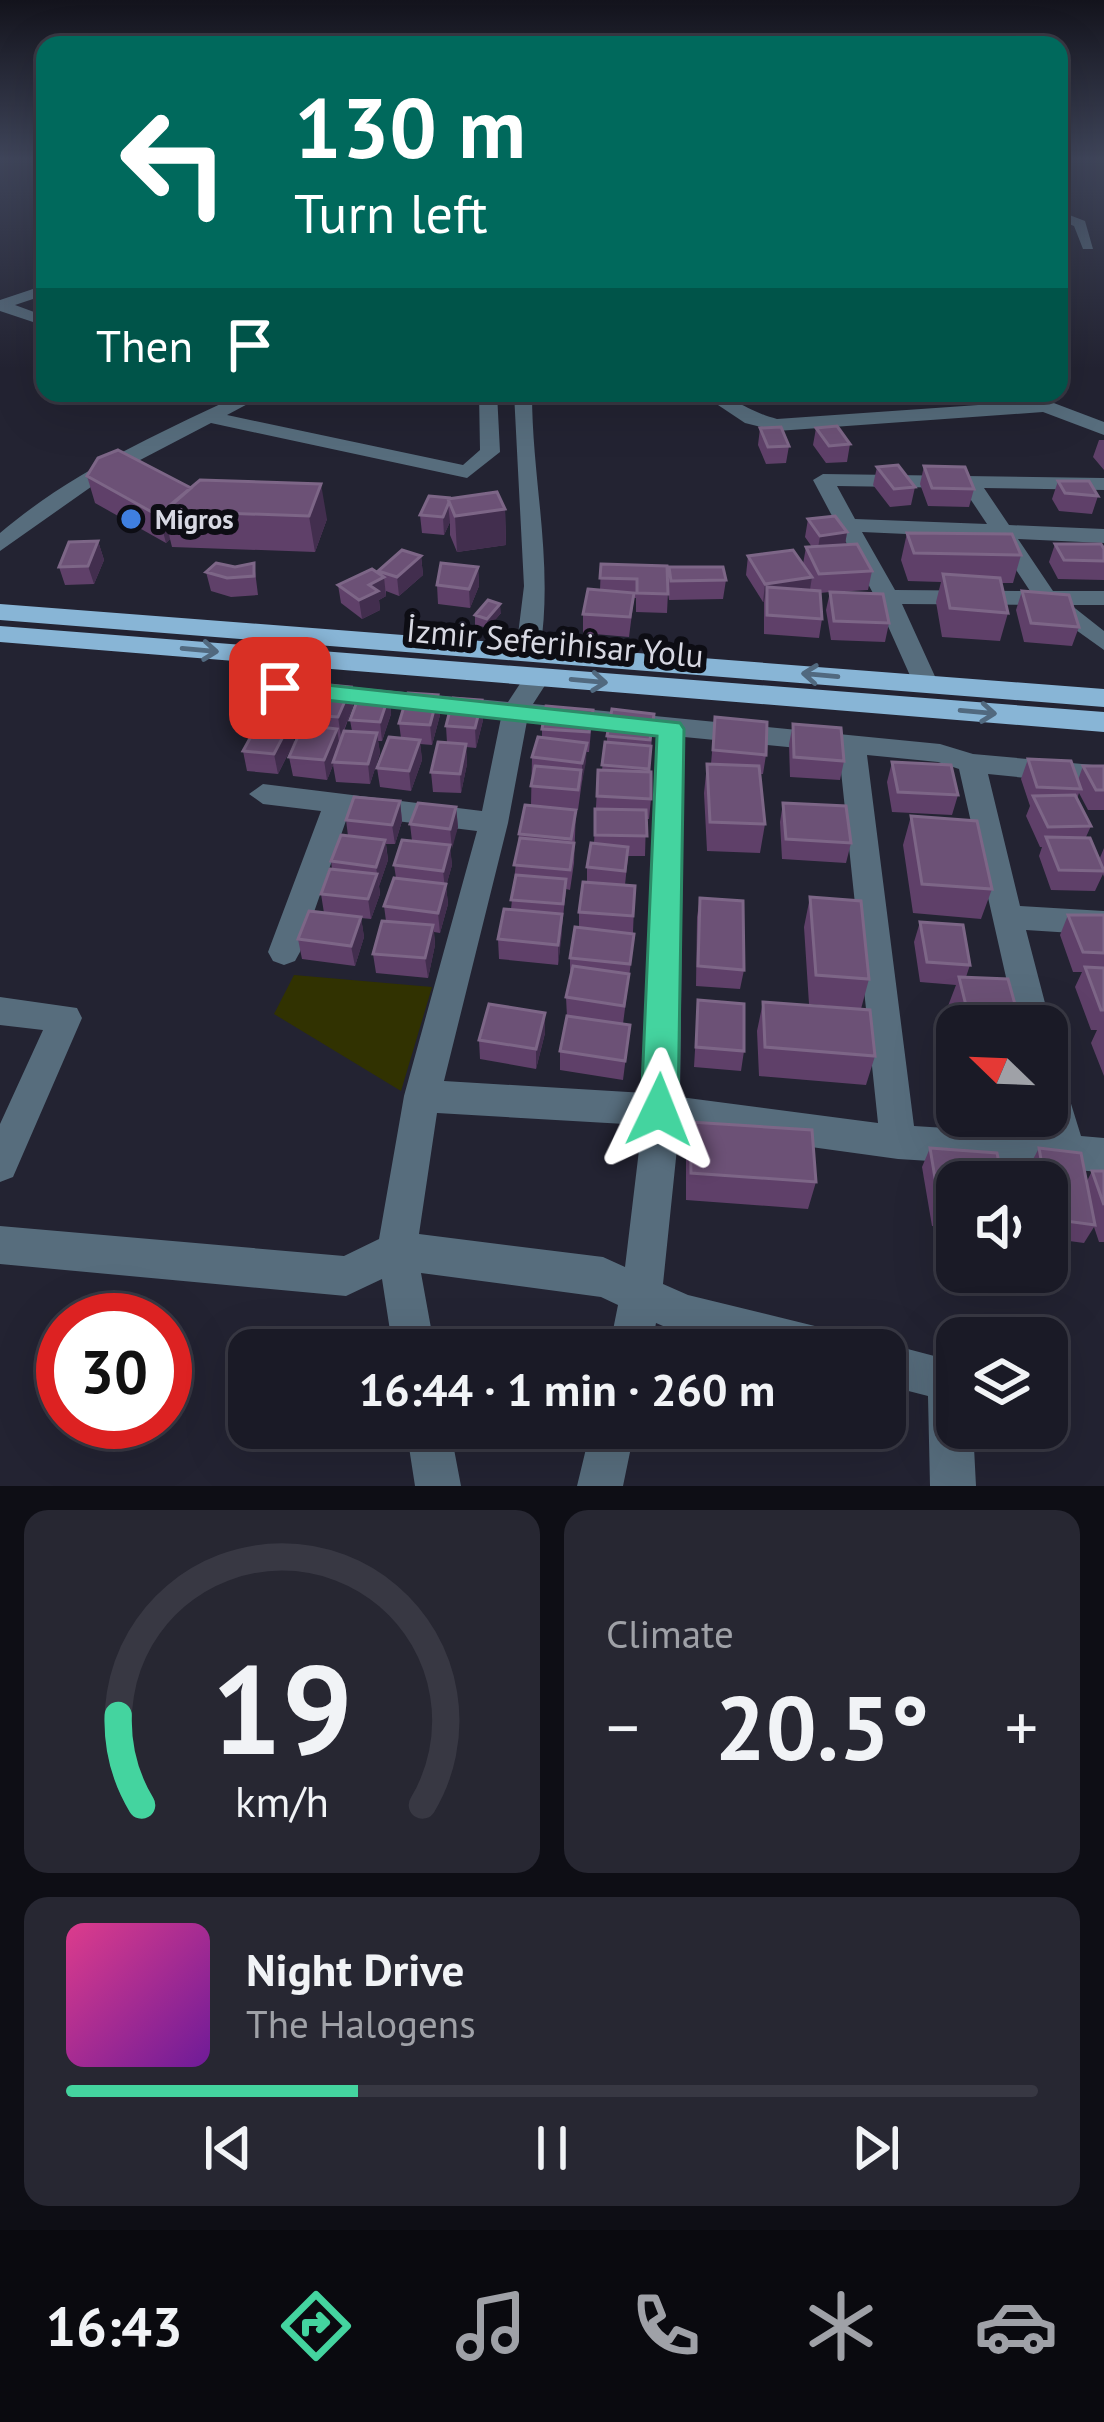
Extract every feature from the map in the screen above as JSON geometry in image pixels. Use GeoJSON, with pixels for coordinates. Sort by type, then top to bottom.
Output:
{"type":"FeatureCollection","features":[{"type":"Feature","properties":{"kind":"main road","name":"İzmir Seferihisar Yolu"},"geometry":{"type":"LineString","coordinates":[[0,612],[1104,722]]}},
{"type":"Feature","properties":{"kind":"main road","name":"İzmir Seferihisar Yolu"},"geometry":{"type":"LineString","coordinates":[[0,634],[925,683],[1104,698]]}},
{"type":"Feature","properties":{"kind":"street"},"geometry":{"type":"LineString","coordinates":[[0,305],[36,293]]}},
{"type":"Feature","properties":{"kind":"street"},"geometry":{"type":"LineString","coordinates":[[0,305],[36,318]]}},
{"type":"Feature","properties":{"kind":"street"},"geometry":{"type":"LineString","coordinates":[[0,544],[10,523],[114,462],[239,402]]}},
{"type":"Feature","properties":{"kind":"street"},"geometry":{"type":"LineString","coordinates":[[209,417],[466,472],[490,452],[488,402]]}},
{"type":"Feature","properties":{"kind":"street"},"geometry":{"type":"LineString","coordinates":[[410,1329],[397,1251],[422,1096],[494,823],[516,710],[533,663],[531,482],[520,447],[522,402]]}},
{"type":"Feature","properties":{"kind":"street"},"geometry":{"type":"LineString","coordinates":[[725,402],[752,419],[776,425],[1047,406]]}},
{"type":"Feature","properties":{"kind":"street"},"geometry":{"type":"LineString","coordinates":[[1038,402],[1104,430]]}},
{"type":"Feature","properties":{"kind":"street"},"geometry":{"type":"LineString","coordinates":[[925,683],[887,597],[824,480],[1104,484]]}},
{"type":"Feature","properties":{"kind":"street"},"geometry":{"type":"LineString","coordinates":[[969,482],[1045,596],[1104,643]]}},
{"type":"Feature","properties":{"kind":"street"},"geometry":{"type":"LineString","coordinates":[[845,525],[1104,536]]}},
{"type":"Feature","properties":{"kind":"street"},"geometry":{"type":"LineString","coordinates":[[887,597],[1104,598]]}},
{"type":"Feature","properties":{"kind":"street"},"geometry":{"type":"LineString","coordinates":[[280,688],[940,753],[972,763],[1104,776]]}},
{"type":"Feature","properties":{"kind":"street"},"geometry":{"type":"LineString","coordinates":[[635,1329],[642,1295],[659,1110],[670,729]]}},
{"type":"Feature","properties":{"kind":"street"},"geometry":{"type":"LineString","coordinates":[[852,744],[898,1142]]}},
{"type":"Feature","properties":{"kind":"street"},"geometry":{"type":"LineString","coordinates":[[972,763],[1029,1005]]}},
{"type":"Feature","properties":{"kind":"street"},"geometry":{"type":"LineString","coordinates":[[263,794],[494,823]]}},
{"type":"Feature","properties":{"kind":"street"},"geometry":{"type":"LineString","coordinates":[[284,952],[338,804]]}},
{"type":"Feature","properties":{"kind":"street"},"geometry":{"type":"LineString","coordinates":[[1007,917],[1104,923]]}},
{"type":"Feature","properties":{"kind":"street"},"geometry":{"type":"LineString","coordinates":[[0,1011],[65,1018],[3,1147]]}},
{"type":"Feature","properties":{"kind":"street"},"geometry":{"type":"LineString","coordinates":[[422,1096],[659,1110],[898,1142],[1104,1155]]}},
{"type":"Feature","properties":{"kind":"street"},"geometry":{"type":"LineString","coordinates":[[1062,1137],[1066,1151]]}},
{"type":"Feature","properties":{"kind":"street"},"geometry":{"type":"LineString","coordinates":[[0,1245],[346,1276],[397,1251],[603,1277],[686,1316],[740,1329]]}},
{"type":"Feature","properties":{"kind":"street"},"geometry":{"type":"LineString","coordinates":[[906,1369],[949,1380],[953,1486]]}},
{"type":"Feature","properties":{"kind":"street"},"geometry":{"type":"LineString","coordinates":[[432,1449],[438,1486]]}},
{"type":"Feature","properties":{"kind":"street"},"geometry":{"type":"LineString","coordinates":[[600,1486],[608,1449]]}},
{"type":"Feature","properties":{"kind":"shaded area"},"geometry":{"type":"Polygon","coordinates":[[[294,975],[432,987],[401,1091],[274,1014],[294,975]]]}},
{"type":"Feature","properties":{"kind":"building"},"geometry":{"type":"Polygon","coordinates":[[[837,426],[850,444],[829,446],[816,428],[837,426]]]}},
{"type":"Feature","properties":{"kind":"building"},"geometry":{"type":"Polygon","coordinates":[[[781,427],[789,446],[768,447],[760,428],[781,427]]]}},
{"type":"Feature","properties":{"kind":"building"},"geometry":{"type":"Polygon","coordinates":[[[118,450],[191,488],[159,516],[87,476],[98,458],[118,450]]]}},
{"type":"Feature","properties":{"kind":"building"},"geometry":{"type":"Polygon","coordinates":[[[898,465],[915,487],[894,489],[877,467],[898,465]]]}},
{"type":"Feature","properties":{"kind":"building"},"geometry":{"type":"Polygon","coordinates":[[[924,466],[965,467],[974,489],[932,488],[924,466]]]}},
{"type":"Feature","properties":{"kind":"building"},"geometry":{"type":"Polygon","coordinates":[[[200,480],[321,484],[309,516],[163,511],[200,480]]]}},
{"type":"Feature","properties":{"kind":"building"},"geometry":{"type":"Polygon","coordinates":[[[1058,481],[1089,481],[1098,496],[1065,493],[1058,481]]]}},
{"type":"Feature","properties":{"kind":"building"},"geometry":{"type":"Polygon","coordinates":[[[497,492],[505,509],[455,516],[448,499],[497,492]]]}},
{"type":"Feature","properties":{"kind":"building"},"geometry":{"type":"Polygon","coordinates":[[[429,496],[451,498],[443,517],[420,515],[429,496]]]}},
{"type":"Feature","properties":{"kind":"building"},"geometry":{"type":"Polygon","coordinates":[[[835,516],[847,532],[820,536],[808,519],[835,516]]]}},
{"type":"Feature","properties":{"kind":"building"},"geometry":{"type":"Polygon","coordinates":[[[907,533],[1012,534],[1021,555],[914,553],[907,533]]]}},
{"type":"Feature","properties":{"kind":"building"},"geometry":{"type":"Polygon","coordinates":[[[98,541],[88,566],[59,567],[69,542],[98,541]]]}},
{"type":"Feature","properties":{"kind":"building"},"geometry":{"type":"Polygon","coordinates":[[[857,544],[872,571],[819,574],[806,547],[857,544]]]}},
{"type":"Feature","properties":{"kind":"building"},"geometry":{"type":"Polygon","coordinates":[[[1055,544],[1101,544],[1104,561],[1064,560],[1055,544]]]}},
{"type":"Feature","properties":{"kind":"building"},"geometry":{"type":"Polygon","coordinates":[[[402,550],[421,556],[397,577],[378,571],[402,550]]]}},
{"type":"Feature","properties":{"kind":"building"},"geometry":{"type":"Polygon","coordinates":[[[793,550],[812,577],[765,584],[748,556],[793,550]]]}},
{"type":"Feature","properties":{"kind":"building"},"geometry":{"type":"Polygon","coordinates":[[[216,563],[235,567],[254,563],[254,576],[227,578],[206,572],[216,563]]]}},
{"type":"Feature","properties":{"kind":"building"},"geometry":{"type":"Polygon","coordinates":[[[441,563],[478,567],[469,589],[437,585],[441,563]]]}},
{"type":"Feature","properties":{"kind":"building"},"geometry":{"type":"Polygon","coordinates":[[[601,564],[667,566],[668,594],[637,593],[637,579],[600,578],[601,564]]]}},
{"type":"Feature","properties":{"kind":"building"},"geometry":{"type":"Polygon","coordinates":[[[669,567],[723,567],[726,580],[671,581],[669,567]]]}},
{"type":"Feature","properties":{"kind":"building"},"geometry":{"type":"Polygon","coordinates":[[[372,569],[384,577],[369,585],[378,591],[359,600],[338,585],[372,569]]]}},
{"type":"Feature","properties":{"kind":"building"},"geometry":{"type":"Polygon","coordinates":[[[943,574],[1000,578],[1008,613],[950,608],[943,574]]]}},
{"type":"Feature","properties":{"kind":"building"},"geometry":{"type":"Polygon","coordinates":[[[767,587],[820,591],[822,619],[767,615],[767,587]]]}},
{"type":"Feature","properties":{"kind":"building"},"geometry":{"type":"Polygon","coordinates":[[[588,589],[634,593],[630,617],[583,614],[588,589]]]}},
{"type":"Feature","properties":{"kind":"building"},"geometry":{"type":"Polygon","coordinates":[[[1022,591],[1069,595],[1079,627],[1031,623],[1022,591]]]}},
{"type":"Feature","properties":{"kind":"building"},"geometry":{"type":"Polygon","coordinates":[[[830,592],[883,594],[889,623],[834,621],[830,592]]]}},
{"type":"Feature","properties":{"kind":"building"},"geometry":{"type":"Polygon","coordinates":[[[488,600],[500,604],[487,619],[475,615],[488,600]]]}},
{"type":"Feature","properties":{"kind":"building"},"geometry":{"type":"Polygon","coordinates":[[[278,681],[302,683],[285,716],[261,714],[278,681]]]}},
{"type":"Feature","properties":{"kind":"building"},"geometry":{"type":"Polygon","coordinates":[[[319,684],[351,687],[338,717],[306,715],[319,684]]]}},
{"type":"Feature","properties":{"kind":"building"},"geometry":{"type":"Polygon","coordinates":[[[360,693],[389,695],[380,722],[350,720],[360,693]]]}},
{"type":"Feature","properties":{"kind":"building"},"geometry":{"type":"Polygon","coordinates":[[[408,693],[438,695],[430,725],[399,723],[408,693]]]}},
{"type":"Feature","properties":{"kind":"building"},"geometry":{"type":"Polygon","coordinates":[[[453,698],[482,700],[475,728],[446,726],[453,698]]]}},
{"type":"Feature","properties":{"kind":"building"},"geometry":{"type":"Polygon","coordinates":[[[546,706],[593,710],[589,732],[542,729],[546,706]]]}},
{"type":"Feature","properties":{"kind":"building"},"geometry":{"type":"Polygon","coordinates":[[[612,709],[654,714],[650,740],[607,736],[612,709]]]}},
{"type":"Feature","properties":{"kind":"building"},"geometry":{"type":"Polygon","coordinates":[[[715,717],[767,722],[766,755],[713,750],[715,717]]]}},
{"type":"Feature","properties":{"kind":"building"},"geometry":{"type":"Polygon","coordinates":[[[260,720],[290,723],[274,754],[243,751],[260,720]]]}},
{"type":"Feature","properties":{"kind":"building"},"geometry":{"type":"Polygon","coordinates":[[[793,724],[841,728],[844,761],[794,757],[793,724]]]}},
{"type":"Feature","properties":{"kind":"building"},"geometry":{"type":"Polygon","coordinates":[[[303,725],[337,729],[324,760],[289,757],[303,725]]]}},
{"type":"Feature","properties":{"kind":"building"},"geometry":{"type":"Polygon","coordinates":[[[344,731],[377,733],[368,764],[333,762],[344,731]]]}},
{"type":"Feature","properties":{"kind":"building"},"geometry":{"type":"Polygon","coordinates":[[[389,737],[420,740],[409,771],[377,768],[389,737]]]}},
{"type":"Feature","properties":{"kind":"building"},"geometry":{"type":"Polygon","coordinates":[[[538,737],[587,743],[582,763],[532,757],[538,737]]]}},
{"type":"Feature","properties":{"kind":"building"},"geometry":{"type":"Polygon","coordinates":[[[438,742],[466,744],[460,774],[431,772],[438,742]]]}},
{"type":"Feature","properties":{"kind":"building"},"geometry":{"type":"Polygon","coordinates":[[[605,742],[651,746],[649,769],[602,765],[605,742]]]}},
{"type":"Feature","properties":{"kind":"building"},"geometry":{"type":"Polygon","coordinates":[[[1028,759],[1071,761],[1081,789],[1037,787],[1028,759]]]}},
{"type":"Feature","properties":{"kind":"building"},"geometry":{"type":"Polygon","coordinates":[[[892,762],[951,765],[958,795],[898,792],[892,762]]]}},
{"type":"Feature","properties":{"kind":"building"},"geometry":{"type":"Polygon","coordinates":[[[707,764],[759,766],[765,824],[710,822],[707,764]]]}},
{"type":"Feature","properties":{"kind":"building"},"geometry":{"type":"Polygon","coordinates":[[[535,766],[581,770],[578,790],[531,786],[535,766]]]}},
{"type":"Feature","properties":{"kind":"building"},"geometry":{"type":"Polygon","coordinates":[[[1083,766],[1104,766],[1104,790],[1096,790],[1083,766]]]}},
{"type":"Feature","properties":{"kind":"building"},"geometry":{"type":"Polygon","coordinates":[[[598,770],[651,772],[651,799],[597,796],[598,770]]]}},
{"type":"Feature","properties":{"kind":"building"},"geometry":{"type":"Polygon","coordinates":[[[1075,795],[1091,826],[1048,827],[1033,796],[1075,795]]]}},
{"type":"Feature","properties":{"kind":"building"},"geometry":{"type":"Polygon","coordinates":[[[354,797],[400,801],[392,825],[346,820],[354,797]]]}},
{"type":"Feature","properties":{"kind":"building"},"geometry":{"type":"Polygon","coordinates":[[[418,803],[456,807],[450,829],[410,824],[418,803]]]}},
{"type":"Feature","properties":{"kind":"building"},"geometry":{"type":"Polygon","coordinates":[[[783,803],[846,806],[851,843],[786,839],[783,803]]]}},
{"type":"Feature","properties":{"kind":"building"},"geometry":{"type":"Polygon","coordinates":[[[525,805],[576,810],[571,839],[519,834],[525,805]]]}},
{"type":"Feature","properties":{"kind":"building"},"geometry":{"type":"Polygon","coordinates":[[[595,809],[646,810],[647,836],[595,835],[595,809]]]}},
{"type":"Feature","properties":{"kind":"building"},"geometry":{"type":"Polygon","coordinates":[[[911,816],[977,821],[992,889],[922,884],[911,816]]]}},
{"type":"Feature","properties":{"kind":"building"},"geometry":{"type":"Polygon","coordinates":[[[341,835],[385,840],[376,867],[331,861],[341,835]]]}},
{"type":"Feature","properties":{"kind":"building"},"geometry":{"type":"Polygon","coordinates":[[[1046,837],[1090,838],[1104,871],[1059,870],[1046,837]]]}},
{"type":"Feature","properties":{"kind":"building"},"geometry":{"type":"Polygon","coordinates":[[[520,838],[574,843],[570,870],[514,865],[520,838]]]}},
{"type":"Feature","properties":{"kind":"building"},"geometry":{"type":"Polygon","coordinates":[[[402,840],[450,845],[443,871],[394,865],[402,840]]]}},
{"type":"Feature","properties":{"kind":"building"},"geometry":{"type":"Polygon","coordinates":[[[591,843],[628,847],[625,871],[587,867],[591,843]]]}},
{"type":"Feature","properties":{"kind":"building"},"geometry":{"type":"Polygon","coordinates":[[[330,869],[377,874],[368,899],[321,894],[330,869]]]}},
{"type":"Feature","properties":{"kind":"building"},"geometry":{"type":"Polygon","coordinates":[[[516,875],[566,879],[563,904],[511,900],[516,875]]]}},
{"type":"Feature","properties":{"kind":"building"},"geometry":{"type":"Polygon","coordinates":[[[394,878],[446,884],[438,913],[384,906],[394,878]]]}},
{"type":"Feature","properties":{"kind":"building"},"geometry":{"type":"Polygon","coordinates":[[[583,882],[635,886],[633,916],[579,912],[583,882]]]}},
{"type":"Feature","properties":{"kind":"building"},"geometry":{"type":"Polygon","coordinates":[[[810,897],[861,901],[869,979],[816,975],[810,897]]]}},
{"type":"Feature","properties":{"kind":"building"},"geometry":{"type":"Polygon","coordinates":[[[700,898],[743,901],[744,970],[698,966],[700,898]]]}},
{"type":"Feature","properties":{"kind":"building"},"geometry":{"type":"Polygon","coordinates":[[[504,909],[562,914],[558,945],[498,939],[504,909]]]}},
{"type":"Feature","properties":{"kind":"building"},"geometry":{"type":"Polygon","coordinates":[[[309,911],[361,917],[351,946],[298,939],[309,911]]]}},
{"type":"Feature","properties":{"kind":"building"},"geometry":{"type":"Polygon","coordinates":[[[1068,915],[1104,915],[1104,953],[1083,952],[1068,915]]]}},
{"type":"Feature","properties":{"kind":"building"},"geometry":{"type":"Polygon","coordinates":[[[382,921],[433,925],[425,958],[373,954],[382,921]]]}},
{"type":"Feature","properties":{"kind":"building"},"geometry":{"type":"Polygon","coordinates":[[[920,922],[963,925],[970,965],[927,962],[920,922]]]}},
{"type":"Feature","properties":{"kind":"building"},"geometry":{"type":"Polygon","coordinates":[[[575,927],[634,934],[630,964],[570,958],[575,927]]]}},
{"type":"Feature","properties":{"kind":"building"},"geometry":{"type":"Polygon","coordinates":[[[573,966],[629,974],[624,1006],[566,997],[573,966]]]}},
{"type":"Feature","properties":{"kind":"building"},"geometry":{"type":"Polygon","coordinates":[[[1085,967],[1104,968],[1104,1010],[1101,1010],[1085,967]]]}},
{"type":"Feature","properties":{"kind":"building"},"geometry":{"type":"Polygon","coordinates":[[[959,977],[1008,979],[1015,1005],[966,1005],[959,977]]]}},
{"type":"Feature","properties":{"kind":"building"},"geometry":{"type":"Polygon","coordinates":[[[698,1000],[744,1004],[744,1051],[696,1047],[698,1000]]]}},
{"type":"Feature","properties":{"kind":"building"},"geometry":{"type":"Polygon","coordinates":[[[763,1002],[870,1010],[875,1056],[765,1047],[763,1002]]]}},
{"type":"Feature","properties":{"kind":"building"},"geometry":{"type":"Polygon","coordinates":[[[489,1004],[545,1013],[536,1049],[479,1040],[489,1004]]]}},
{"type":"Feature","properties":{"kind":"building"},"geometry":{"type":"Polygon","coordinates":[[[567,1016],[630,1025],[625,1061],[560,1051],[567,1016]]]}},
{"type":"Feature","properties":{"kind":"building"},"geometry":{"type":"Polygon","coordinates":[[[690,1122],[812,1130],[816,1182],[691,1173],[690,1122]]]}},
{"type":"Feature","properties":{"kind":"building"},"geometry":{"type":"Polygon","coordinates":[[[930,1148],[997,1153],[999,1161],[936,1161],[936,1184],[930,1148]]]}},
{"type":"Feature","properties":{"kind":"building"},"geometry":{"type":"Polygon","coordinates":[[[1039,1148],[1081,1153],[1095,1225],[1068,1221],[1068,1161],[1041,1161],[1039,1148]]]}},
{"type":"Feature","properties":{"kind":"building"},"geometry":{"type":"Polygon","coordinates":[[[1092,1171],[1104,1171],[1104,1205],[1092,1171]]]}},
{"type":"Feature","properties":{"kind":"place","name":"Migros"},"geometry":{"type":"Point","coordinates":[131,519]}},
{"type":"Feature","properties":{"kind":"route"},"geometry":{"type":"LineString","coordinates":[[280,688],[670,729],[659,1110]]}}]}
